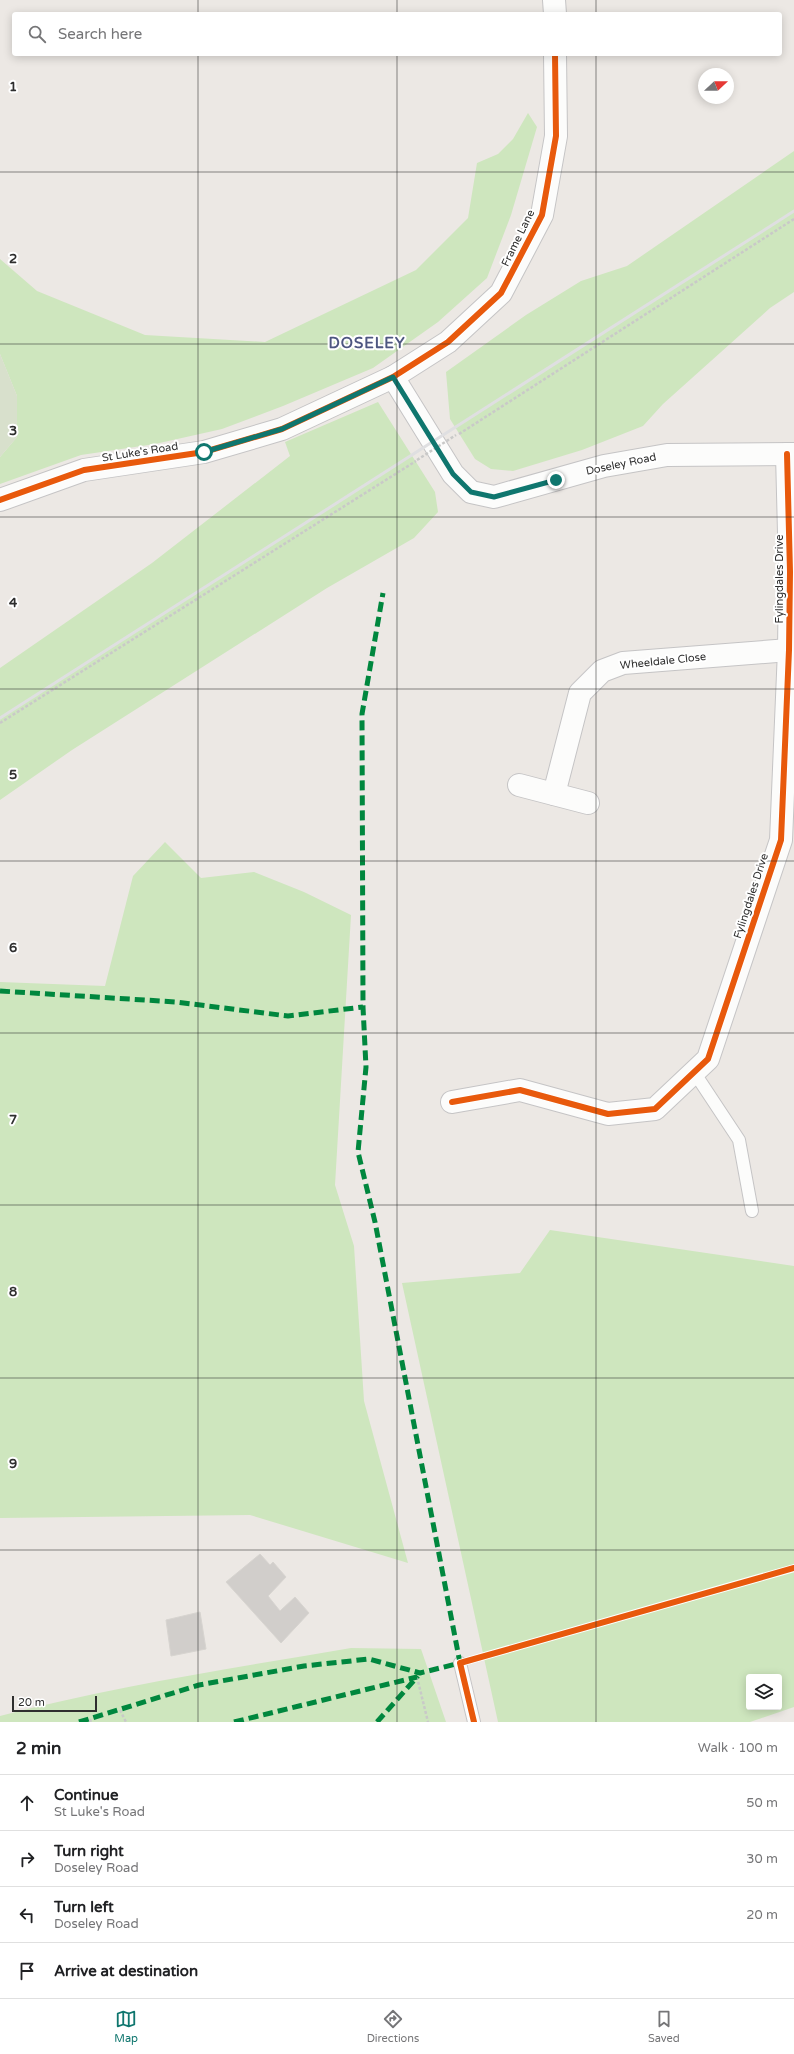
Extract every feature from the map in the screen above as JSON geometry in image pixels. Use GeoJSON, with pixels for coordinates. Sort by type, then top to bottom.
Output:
{"type":"FeatureCollection","features":[{"type":"Feature","properties":{"kind":"street"},"geometry":{"type":"LineString","coordinates":[[554,0],[555,12]]}},
{"type":"Feature","properties":{"kind":"street","name":"Frame Lane"},"geometry":{"type":"LineString","coordinates":[[393,377],[448,342],[502,293],[542,215],[556,136],[555,56]]}},
{"type":"Feature","properties":{"kind":"street","name":"Doseley Road"},"geometry":{"type":"LineString","coordinates":[[393,377],[453,474],[471,492],[494,497],[604,466],[667,455],[790,454]]}},
{"type":"Feature","properties":{"kind":"street","name":"St Luke's Road"},"geometry":{"type":"LineString","coordinates":[[0,500],[84,470],[204,452],[282,429],[393,377]]}},
{"type":"Feature","properties":{"kind":"street","name":"Fylingdales Drive"},"geometry":{"type":"LineString","coordinates":[[452,1102],[520,1090],[608,1114],[655,1109],[708,1059],[787,841],[790,454]]}},
{"type":"Feature","properties":{"kind":"street","name":"Wheeldale Close"},"geometry":{"type":"LineString","coordinates":[[554,794],[580,694],[602,671],[623,663],[789,650]]}},
{"type":"Feature","properties":{"kind":"street"},"geometry":{"type":"LineString","coordinates":[[519,785],[588,803]]}},
{"type":"Feature","properties":{"kind":"lane"},"geometry":{"type":"LineString","coordinates":[[694,1072],[739,1140],[752,1211]]}},
{"type":"Feature","properties":{"kind":"lane"},"geometry":{"type":"LineString","coordinates":[[460,1662],[474,1722]]}},
{"type":"Feature","properties":{"kind":"path"},"geometry":{"type":"LineString","coordinates":[[0,724],[794,219]]}},
{"type":"Feature","properties":{"kind":"path"},"geometry":{"type":"LineString","coordinates":[[417,1677],[428,1722]]}},
{"type":"Feature","properties":{"kind":"path"},"geometry":{"type":"LineString","coordinates":[[120,1710],[126,1722]]}},
{"type":"Feature","properties":{"kind":"green space"},"geometry":{"type":"Polygon","coordinates":[[[528,113],[537,127],[511,215],[487,278],[438,322],[373,368],[283,406],[222,429],[155,444],[81,455],[0,484],[0,457],[17,437],[17,396],[0,354],[0,259],[37,291],[145,335],[265,342],[416,270],[468,218],[477,163],[498,154],[513,139],[528,113]]]}},
{"type":"Feature","properties":{"kind":"green space"},"geometry":{"type":"Polygon","coordinates":[[[794,151],[794,292],[770,308],[663,404],[643,426],[582,450],[513,471],[491,469],[475,459],[450,419],[446,372],[526,315],[581,281],[627,266],[794,151]]]}},
{"type":"Feature","properties":{"kind":"green space"},"geometry":{"type":"Polygon","coordinates":[[[0,354],[17,396],[17,437],[0,457],[0,354]]]}},
{"type":"Feature","properties":{"kind":"green space"},"geometry":{"type":"Polygon","coordinates":[[[378,402],[435,492],[438,512],[414,538],[327,588],[72,750],[0,800],[0,668],[152,563],[290,456],[285,442],[378,402]]]}},
{"type":"Feature","properties":{"kind":"green space"},"geometry":{"type":"Polygon","coordinates":[[[165,842],[201,878],[254,872],[304,892],[351,915],[335,1185],[354,1246],[364,1401],[408,1563],[250,1515],[0,1518],[0,982],[105,986],[133,876],[165,842]]]}},
{"type":"Feature","properties":{"kind":"green space"},"geometry":{"type":"Polygon","coordinates":[[[550,1230],[794,1266],[794,1707],[750,1722],[498,1722],[402,1283],[520,1273],[550,1230]]]}},
{"type":"Feature","properties":{"kind":"green space"},"geometry":{"type":"Polygon","coordinates":[[[351,1648],[421,1649],[446,1722],[0,1722],[0,1716],[43,1705],[175,1678],[351,1648]]]}},
{"type":"Feature","properties":{"kind":"building"},"geometry":{"type":"Polygon","coordinates":[[[260,1554],[270,1565],[273,1562],[286,1577],[268,1596],[280,1611],[295,1597],[309,1613],[281,1643],[226,1582],[260,1554]]]}},
{"type":"Feature","properties":{"kind":"building"},"geometry":{"type":"Polygon","coordinates":[[[200,1612],[206,1649],[171,1656],[166,1620],[200,1612]]]}},
{"type":"Feature","properties":{"kind":"railway"},"geometry":{"type":"LineString","coordinates":[[0,718],[794,211]]}},
{"type":"Feature","properties":{"kind":"marked path"},"geometry":{"type":"LineString","coordinates":[[79,1722],[199,1685],[304,1666],[369,1659],[420,1673],[460,1663],[375,1222],[358,1152],[366,1067],[363,1007],[362,714],[383,593]]}},
{"type":"Feature","properties":{"kind":"marked path"},"geometry":{"type":"LineString","coordinates":[[0,991],[176,1002],[288,1016],[363,1007]]}},
{"type":"Feature","properties":{"kind":"marked path"},"geometry":{"type":"LineString","coordinates":[[377,1722],[418,1676]]}},
{"type":"Feature","properties":{"kind":"marked path"},"geometry":{"type":"LineString","coordinates":[[234,1722],[417,1677]]}},
{"type":"Feature","properties":{"kind":"cycle path"},"geometry":{"type":"LineString","coordinates":[[0,500],[84,470],[204,452],[282,429],[393,377],[448,342],[501,293],[542,215],[556,136],[555,56]]}},
{"type":"Feature","properties":{"kind":"cycle path"},"geometry":{"type":"LineString","coordinates":[[452,1102],[520,1090],[608,1114],[655,1109],[708,1059],[781,840],[789,650],[790,572],[787,454]]}},
{"type":"Feature","properties":{"kind":"cycle path"},"geometry":{"type":"LineString","coordinates":[[474,1722],[460,1663],[794,1568]]}},
{"type":"Feature","properties":{"kind":"district","name":"DOSELEY"},"geometry":{"type":"Point","coordinates":[367,343]}},
{"type":"Feature","properties":{"kind":"route"},"geometry":{"type":"LineString","coordinates":[[204,452],[282,429],[393,377],[453,474],[471,492],[494,497],[556,480]]}}]}
